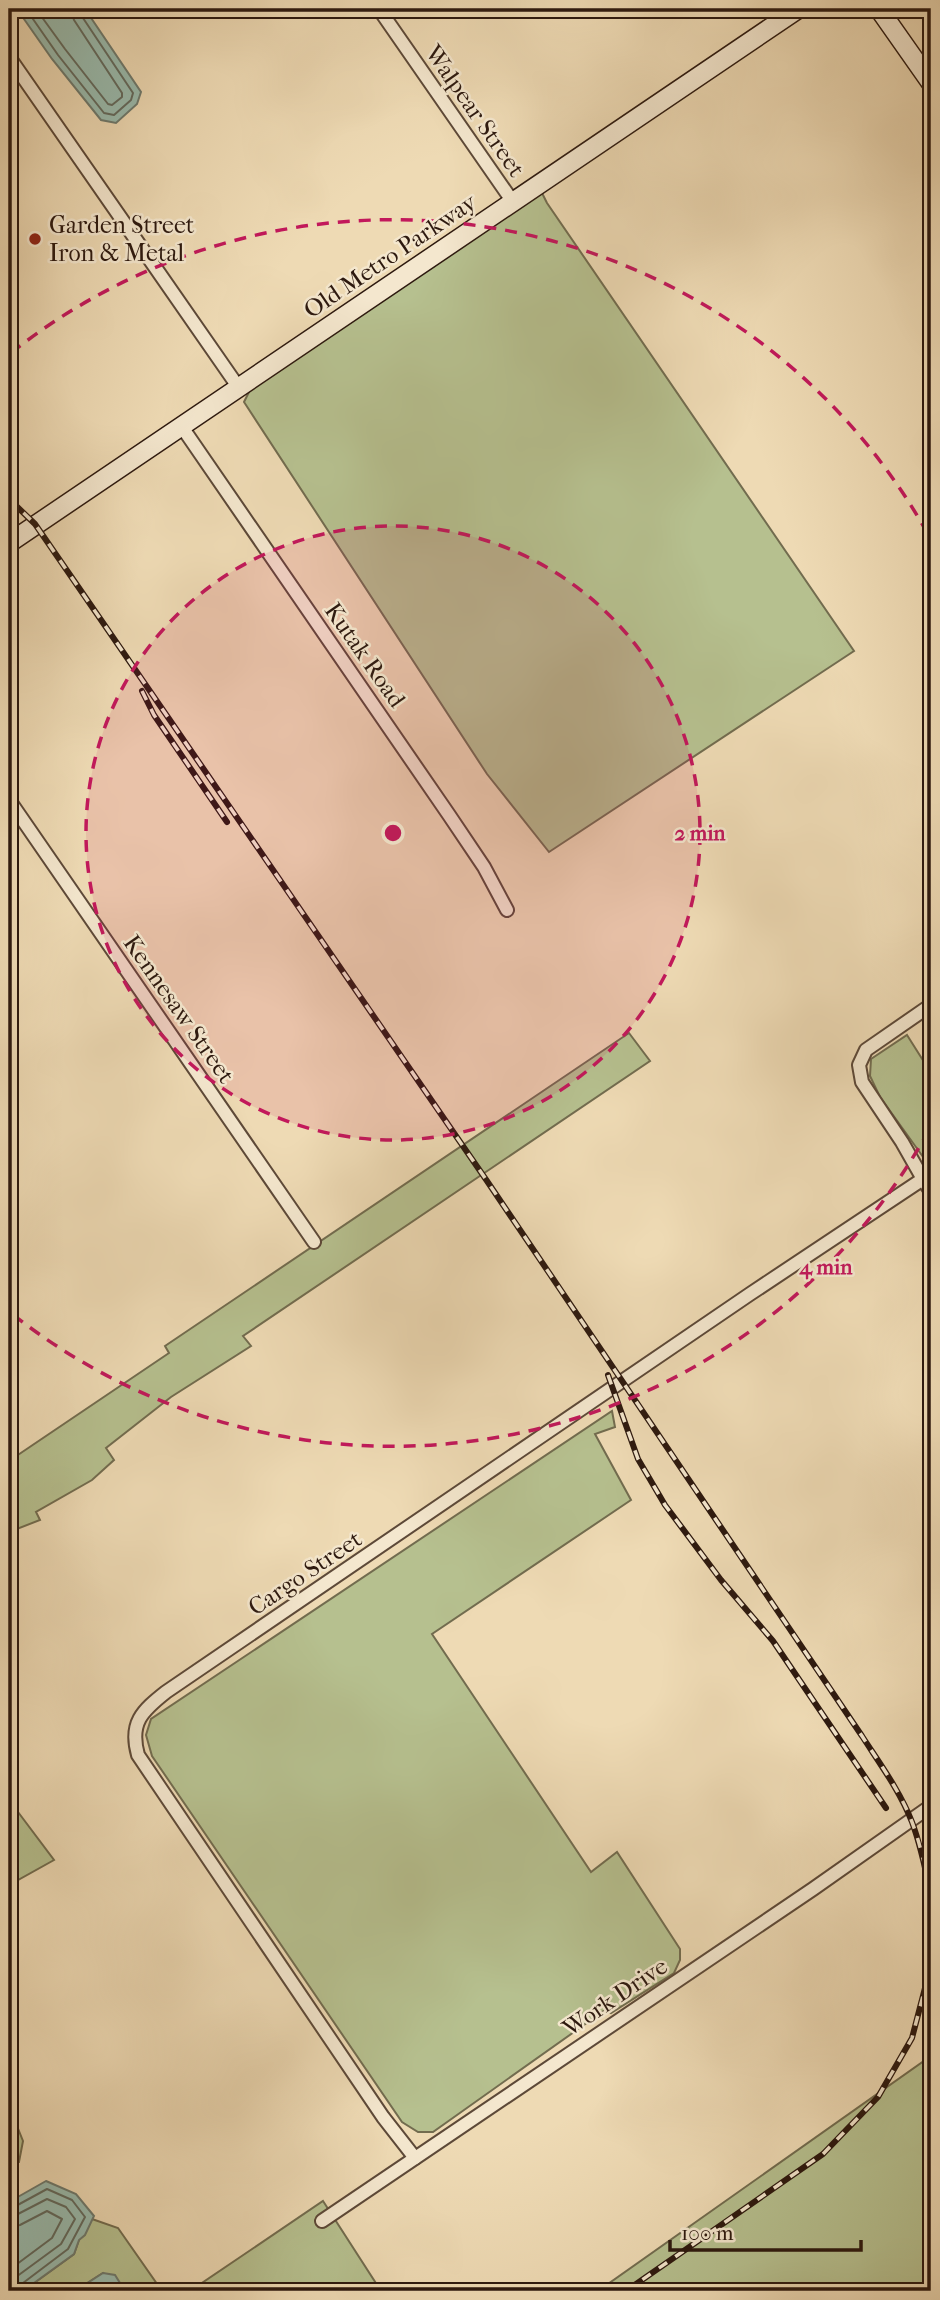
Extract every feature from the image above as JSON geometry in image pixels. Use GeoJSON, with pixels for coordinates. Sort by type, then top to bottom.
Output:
{"type":"FeatureCollection","features":[{"type":"Feature","properties":{"kind":"street","name":"Walpear Street"},"geometry":{"type":"LineString","coordinates":[[379,9],[513,202]]}},
{"type":"Feature","properties":{"kind":"street","name":"Old Metro Parkway"},"geometry":{"type":"LineString","coordinates":[[9,543],[798,9]]}},
{"type":"Feature","properties":{"kind":"street"},"geometry":{"type":"LineString","coordinates":[[879,9],[931,83]]}},
{"type":"Feature","properties":{"kind":"street"},"geometry":{"type":"LineString","coordinates":[[9,57],[239,388]]}},
{"type":"Feature","properties":{"kind":"street","name":"Kutak Road"},"geometry":{"type":"LineString","coordinates":[[182,427],[450,815],[484,867],[507,910]]}},
{"type":"Feature","properties":{"kind":"street","name":"Kennesaw Street"},"geometry":{"type":"LineString","coordinates":[[9,800],[314,1242]]}},
{"type":"Feature","properties":{"kind":"street"},"geometry":{"type":"LineString","coordinates":[[931,1005],[866,1050],[859,1065],[862,1082],[931,1192]]}},
{"type":"Feature","properties":{"kind":"street","name":"Cargo Street"},"geometry":{"type":"LineString","coordinates":[[415,2158],[383,2117],[138,1755],[134,1740],[136,1724],[148,1707],[166,1692],[750,1294],[923,1180]]}},
{"type":"Feature","properties":{"kind":"street","name":"Work Drive"},"geometry":{"type":"LineString","coordinates":[[322,2221],[931,1807]]}},
{"type":"Feature","properties":{"kind":"green space"},"geometry":{"type":"Polygon","coordinates":[[[541,191],[854,651],[549,852],[487,774],[244,402],[250,390],[541,191]]]}},
{"type":"Feature","properties":{"kind":"green space"},"geometry":{"type":"Polygon","coordinates":[[[629,1033],[650,1061],[243,1336],[251,1346],[171,1397],[106,1448],[114,1460],[92,1480],[36,1512],[40,1520],[9,1532],[9,1461],[169,1353],[165,1346],[629,1033]]]}},
{"type":"Feature","properties":{"kind":"green space"},"geometry":{"type":"Polygon","coordinates":[[[907,1035],[931,1073],[931,1168],[880,1097],[870,1076],[871,1059],[907,1035]]]}},
{"type":"Feature","properties":{"kind":"green space"},"geometry":{"type":"Polygon","coordinates":[[[612,1411],[615,1427],[595,1434],[631,1500],[432,1634],[591,1872],[617,1852],[680,1949],[680,1960],[674,1973],[611,2013],[605,2010],[433,2132],[418,2132],[402,2122],[152,1756],[146,1735],[151,1719],[612,1411]]]}},
{"type":"Feature","properties":{"kind":"green space"},"geometry":{"type":"Polygon","coordinates":[[[9,1800],[54,1860],[9,1885],[9,1800]]]}},
{"type":"Feature","properties":{"kind":"green space"},"geometry":{"type":"Polygon","coordinates":[[[931,2056],[931,2291],[598,2291],[931,2056]]]}},
{"type":"Feature","properties":{"kind":"green space"},"geometry":{"type":"Polygon","coordinates":[[[9,2106],[23,2141],[19,2162],[9,2161],[9,2106]]]}},
{"type":"Feature","properties":{"kind":"green space"},"geometry":{"type":"Polygon","coordinates":[[[323,2201],[381,2291],[190,2291],[323,2201]]]}},
{"type":"Feature","properties":{"kind":"green space"},"geometry":{"type":"Polygon","coordinates":[[[92,2219],[118,2228],[162,2291],[125,2291],[103,2273],[75,2291],[23,2291],[74,2254],[92,2219]]]}},
{"type":"Feature","properties":{"kind":"water"},"geometry":{"type":"Polygon","coordinates":[[[17,9],[85,9],[141,92],[137,104],[116,123],[101,120],[52,59],[17,9]]]}},
{"type":"Feature","properties":{"kind":"water"},"geometry":{"type":"Polygon","coordinates":[[[46,2181],[76,2194],[94,2216],[74,2254],[23,2291],[9,2291],[9,2202],[46,2181]]]}},
{"type":"Feature","properties":{"kind":"water"},"geometry":{"type":"Polygon","coordinates":[[[103,2273],[115,2275],[125,2291],[75,2291],[103,2273]]]}},
{"type":"Feature","properties":{"kind":"railway"},"geometry":{"type":"LineString","coordinates":[[9,499],[35,524],[487,1181],[862,1736],[902,1799],[921,1849],[931,1896]]}},
{"type":"Feature","properties":{"kind":"railway"},"geometry":{"type":"LineString","coordinates":[[142,691],[154,715],[227,822]]}},
{"type":"Feature","properties":{"kind":"railway"},"geometry":{"type":"LineString","coordinates":[[608,1375],[638,1459],[665,1505],[721,1580],[773,1641],[886,1808]]}},
{"type":"Feature","properties":{"kind":"railway"},"geometry":{"type":"LineString","coordinates":[[626,2291],[823,2154],[878,2097],[912,2038],[931,1965]]}},
{"type":"Feature","properties":{"kind":"place","name":"Garden Street Iron & Metal"},"geometry":{"type":"Point","coordinates":[35,239]}}]}
